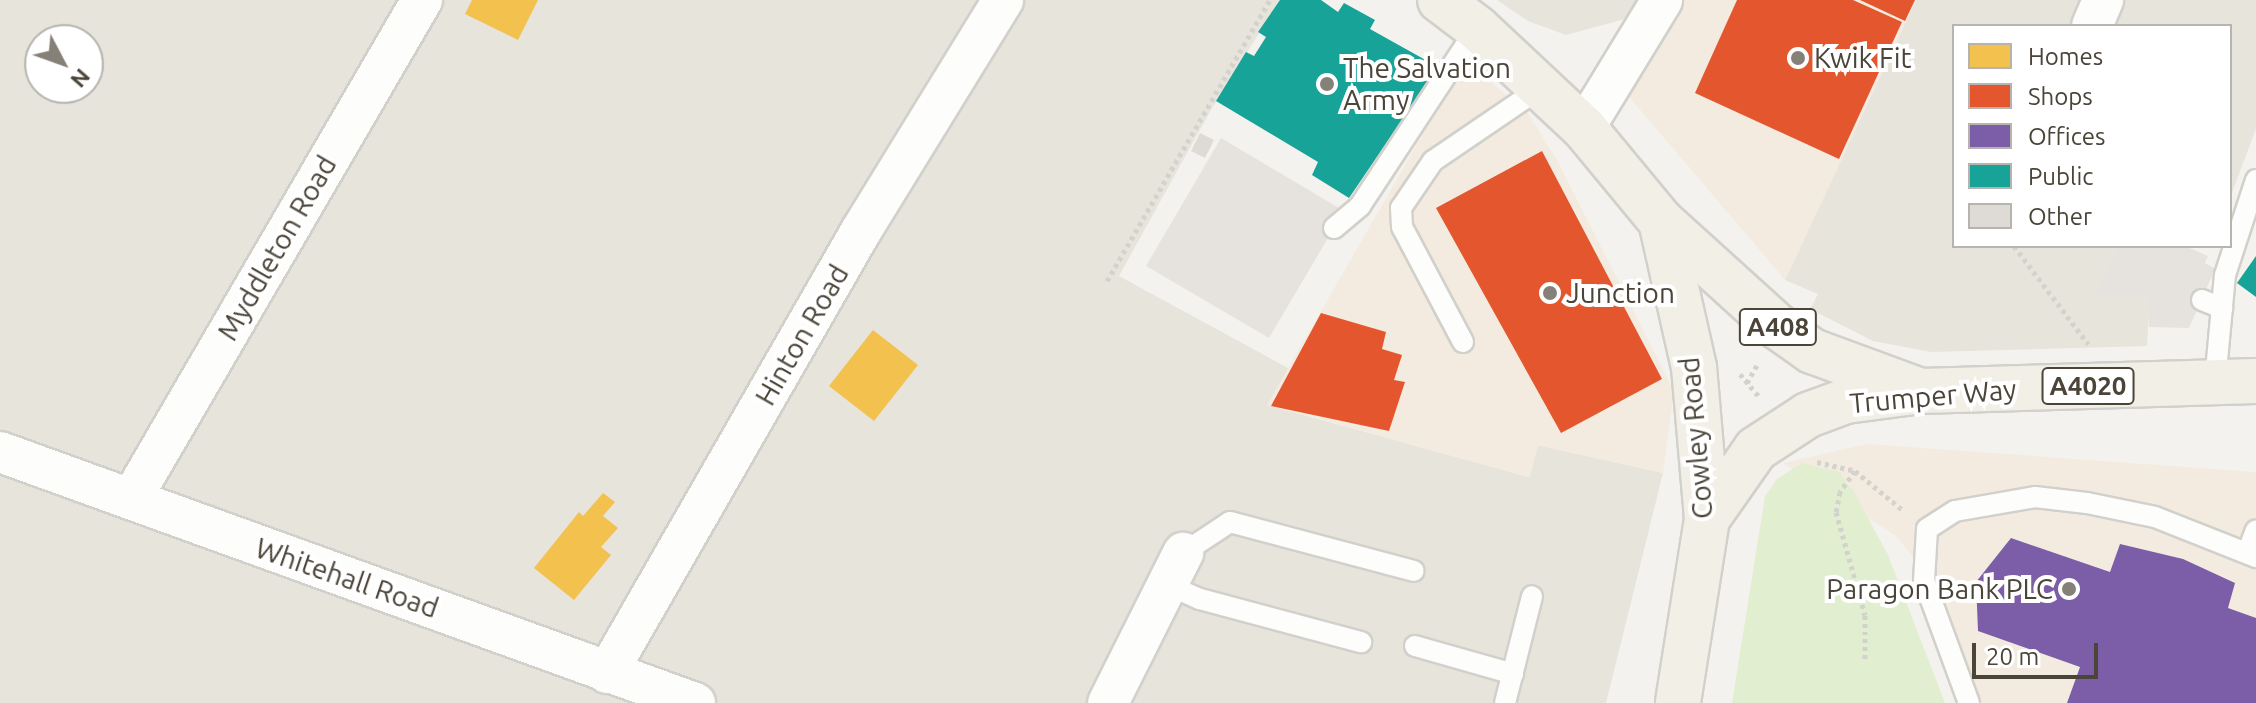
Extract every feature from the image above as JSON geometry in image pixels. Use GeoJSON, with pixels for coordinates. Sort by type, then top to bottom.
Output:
{"type":"FeatureCollection","features":[{"type":"Feature","properties":{"kind":"main road","name":"Cowley Road"},"geometry":{"type":"LineString","coordinates":[[1440,0],[1477,28],[1584,128],[1661,221],[1731,288],[1812,351],[1921,391]]}},
{"type":"Feature","properties":{"kind":"main road","name":"Cowley Road"},"geometry":{"type":"LineString","coordinates":[[1661,221],[1694,367],[1707,519],[1678,703]]}},
{"type":"Feature","properties":{"kind":"main road","name":"Trumper Way"},"geometry":{"type":"LineString","coordinates":[[1707,519],[1736,471],[1785,429],[1846,401],[1921,391],[2236,382]]}},
{"type":"Feature","properties":{"kind":"street","name":"Myddleton Road"},"geometry":{"type":"LineString","coordinates":[[133,496],[422,0]]}},
{"type":"Feature","properties":{"kind":"street","name":"Hinton Road"},"geometry":{"type":"LineString","coordinates":[[607,673],[861,231],[1003,0]]}},
{"type":"Feature","properties":{"kind":"street"},"geometry":{"type":"LineString","coordinates":[[1584,128],[1662,0]]}},
{"type":"Feature","properties":{"kind":"street"},"geometry":{"type":"LineString","coordinates":[[2093,24],[2103,0]]}},
{"type":"Feature","properties":{"kind":"street","name":"Whitehall Road"},"geometry":{"type":"LineString","coordinates":[[0,452],[133,496],[208,529],[695,703]]}},
{"type":"Feature","properties":{"kind":"street"},"geometry":{"type":"LineString","coordinates":[[1108,703],[1174,568]]}},
{"type":"Feature","properties":{"kind":"lane"},"geometry":{"type":"LineString","coordinates":[[1334,228],[1360,206],[1477,28]]}},
{"type":"Feature","properties":{"kind":"lane"},"geometry":{"type":"LineString","coordinates":[[1463,342],[1402,227],[1401,208],[1433,161],[1542,87]]}},
{"type":"Feature","properties":{"kind":"lane"},"geometry":{"type":"LineString","coordinates":[[2236,382],[2212,304],[2225,275],[2256,180]]}},
{"type":"Feature","properties":{"kind":"lane"},"geometry":{"type":"LineString","coordinates":[[1969,703],[1924,581],[1927,529],[1982,503],[2035,497],[2155,517],[2252,554],[2256,530]]}},
{"type":"Feature","properties":{"kind":"lane"},"geometry":{"type":"LineString","coordinates":[[1361,642],[1200,599],[1174,568],[1230,522],[1414,571]]}},
{"type":"Feature","properties":{"kind":"lane"},"geometry":{"type":"LineString","coordinates":[[1505,703],[1532,596]]}},
{"type":"Feature","properties":{"kind":"lane"},"geometry":{"type":"LineString","coordinates":[[1415,646],[1513,674]]}},
{"type":"Feature","properties":{"kind":"path"},"geometry":{"type":"LineString","coordinates":[[1107,281],[1270,0]]}},
{"type":"Feature","properties":{"kind":"path"},"geometry":{"type":"LineString","coordinates":[[2016,248],[2119,385]]}},
{"type":"Feature","properties":{"kind":"path"},"geometry":{"type":"LineString","coordinates":[[1694,367],[1728,360],[1785,429],[1804,458],[1855,471],[1927,529]]}},
{"type":"Feature","properties":{"kind":"path"},"geometry":{"type":"LineString","coordinates":[[1855,471],[1840,492],[1836,512],[1865,615],[1865,662]]}},
{"type":"Feature","properties":{"kind":"shaded area"},"geometry":{"type":"Polygon","coordinates":[[[0,0],[1280,0],[1212,108],[1119,276],[1288,368],[1271,406],[1529,477],[1537,445],[1663,473],[1606,703],[0,703],[0,0]]]}},
{"type":"Feature","properties":{"kind":"shaded area"},"geometry":{"type":"Polygon","coordinates":[[[1497,0],[1654,0],[1647,13],[1566,35],[1528,21],[1497,0]]]}},
{"type":"Feature","properties":{"kind":"shaded area"},"geometry":{"type":"Polygon","coordinates":[[[1654,0],[1916,0],[1785,280],[1608,72],[1654,0]]]}},
{"type":"Feature","properties":{"kind":"shaded area"},"geometry":{"type":"Polygon","coordinates":[[[1916,0],[2256,0],[2256,129],[2232,193],[2232,24],[1952,24],[1952,248],[2116,248],[2094,297],[2150,297],[2147,346],[1931,352],[1873,341],[1810,309],[1818,294],[1785,280],[1916,0]]]}},
{"type":"Feature","properties":{"kind":"shaded area"},"geometry":{"type":"Polygon","coordinates":[[[1465,61],[1527,112],[1557,160],[1674,391],[1663,473],[1538,445],[1530,477],[1267,405],[1465,61]]]}},
{"type":"Feature","properties":{"kind":"shaded area"},"geometry":{"type":"Polygon","coordinates":[[[1221,138],[1344,211],[1269,338],[1146,266],[1221,138]]]}},
{"type":"Feature","properties":{"kind":"shaded area"},"geometry":{"type":"Polygon","coordinates":[[[2116,248],[2190,248],[2208,256],[2205,263],[2215,269],[2189,328],[2149,327],[2149,297],[2093,297],[2116,248]]]}},
{"type":"Feature","properties":{"kind":"shaded area"},"geometry":{"type":"Polygon","coordinates":[[[1867,444],[2256,472],[2256,703],[1975,703],[1929,578],[1896,536],[1783,463],[1867,444]]]}},
{"type":"Feature","properties":{"kind":"green space"},"geometry":{"type":"Polygon","coordinates":[[[1802,463],[1839,472],[1854,492],[1888,555],[1945,703],[1732,703],[1765,496],[1777,479],[1802,463]]]}},
{"type":"Feature","properties":{"kind":"building: Homes"},"geometry":{"type":"Polygon","coordinates":[[[472,0],[538,0],[518,40],[465,14],[472,0]]]}},
{"type":"Feature","properties":{"kind":"building: Homes"},"geometry":{"type":"Polygon","coordinates":[[[873,330],[918,365],[874,421],[829,386],[873,330]]]}},
{"type":"Feature","properties":{"kind":"building: Homes"},"geometry":{"type":"Polygon","coordinates":[[[603,493],[615,502],[603,516],[618,528],[601,547],[611,555],[574,600],[534,568],[579,512],[583,516],[603,493]]]}},
{"type":"Feature","properties":{"kind":"building: Shops","name":"Kwik Fit"},"geometry":{"type":"Polygon","coordinates":[[[1737,0],[1853,0],[1902,22],[1839,159],[1695,93],[1737,0]]]}},
{"type":"Feature","properties":{"kind":"building: Shops"},"geometry":{"type":"Polygon","coordinates":[[[1860,0],[1915,0],[1905,21],[1860,0]]]}},
{"type":"Feature","properties":{"kind":"building: Shops","name":"Junction"},"geometry":{"type":"Polygon","coordinates":[[[1542,151],[1662,379],[1561,433],[1436,208],[1542,151]]]}},
{"type":"Feature","properties":{"kind":"building: Shops"},"geometry":{"type":"Polygon","coordinates":[[[1321,313],[1386,332],[1382,349],[1402,355],[1394,380],[1405,382],[1389,431],[1271,406],[1321,313]]]}},
{"type":"Feature","properties":{"kind":"building: Offices"},"geometry":{"type":"Polygon","coordinates":[[[2011,538],[2110,572],[2120,544],[2183,559],[2235,583],[2228,608],[2256,618],[2256,703],[2067,703],[2080,667],[1978,631],[1976,582],[2011,538]]]}},
{"type":"Feature","properties":{"kind":"building: Public","name":"The Salvation Army"},"geometry":{"type":"Polygon","coordinates":[[[1280,0],[1321,0],[1338,12],[1344,3],[1375,20],[1370,29],[1438,67],[1349,198],[1312,175],[1318,162],[1216,101],[1246,52],[1254,56],[1266,37],[1258,32],[1280,0]]]}},
{"type":"Feature","properties":{"kind":"building: Public"},"geometry":{"type":"Polygon","coordinates":[[[2256,256],[2256,297],[2237,283],[2256,256]]]}},
{"type":"Feature","properties":{"kind":"building: Other"},"geometry":{"type":"Polygon","coordinates":[[[1200,133],[1214,140],[1205,158],[1191,151],[1200,133]]]}},
{"type":"Feature","properties":{"kind":"place","name":"Kwik Fit"},"geometry":{"type":"Point","coordinates":[1798,58]}},
{"type":"Feature","properties":{"kind":"place","name":"The Salvation Army"},"geometry":{"type":"Point","coordinates":[1327,84]}},
{"type":"Feature","properties":{"kind":"place","name":"Junction"},"geometry":{"type":"Point","coordinates":[1550,293]}},
{"type":"Feature","properties":{"kind":"place","name":"Paragon Bank PLC"},"geometry":{"type":"Point","coordinates":[2069,589]}}]}
